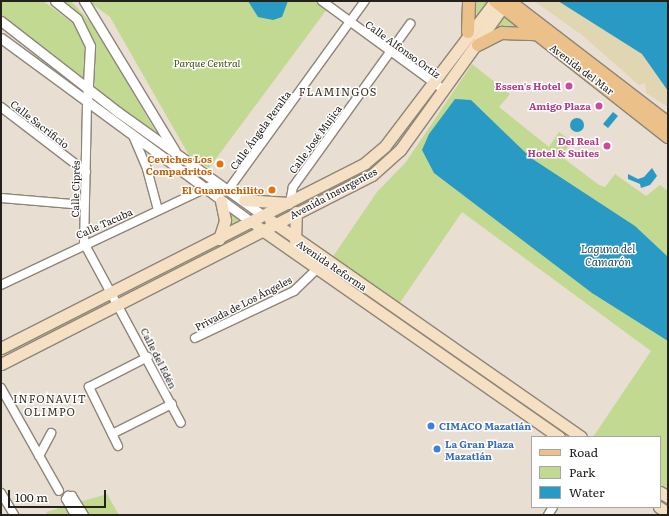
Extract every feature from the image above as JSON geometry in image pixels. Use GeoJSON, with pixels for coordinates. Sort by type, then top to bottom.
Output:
{"type":"FeatureCollection","features":[{"type":"Feature","properties":{"kind":"main road"},"geometry":{"type":"LineString","coordinates":[[468,32],[469,1]]}},
{"type":"Feature","properties":{"kind":"main road","name":"Avenida Insurgentes"},"geometry":{"type":"LineString","coordinates":[[1,348],[113,291],[253,223],[289,202],[356,168],[380,151],[468,32],[502,2]]}},
{"type":"Feature","properties":{"kind":"main road","name":"Avenida Insurgentes"},"geometry":{"type":"LineString","coordinates":[[1,364],[119,302],[263,231],[382,167],[400,150],[478,45],[502,2]]}},
{"type":"Feature","properties":{"kind":"main road","name":"Avenida del Mar"},"geometry":{"type":"LineString","coordinates":[[502,2],[536,34],[668,137]]}},
{"type":"Feature","properties":{"kind":"main road","name":"Avenida del Mar"},"geometry":{"type":"LineString","coordinates":[[502,2],[668,122]]}},
{"type":"Feature","properties":{"kind":"main road"},"geometry":{"type":"LineString","coordinates":[[478,45],[502,33],[536,34]]}},
{"type":"Feature","properties":{"kind":"main road"},"geometry":{"type":"LineString","coordinates":[[219,239],[225,220],[221,200]]}},
{"type":"Feature","properties":{"kind":"main road"},"geometry":{"type":"LineString","coordinates":[[244,200],[289,202]]}},
{"type":"Feature","properties":{"kind":"main road"},"geometry":{"type":"LineString","coordinates":[[295,241],[296,212]]}},
{"type":"Feature","properties":{"kind":"main road","name":"Avenida Reforma"},"geometry":{"type":"LineString","coordinates":[[264,216],[295,241],[342,271],[580,436]]}},
{"type":"Feature","properties":{"kind":"main road","name":"Avenida Reforma"},"geometry":{"type":"LineString","coordinates":[[253,223],[558,436]]}},
{"type":"Feature","properties":{"kind":"main road"},"geometry":{"type":"LineString","coordinates":[[333,280],[342,271]]}},
{"type":"Feature","properties":{"kind":"main road"},"geometry":{"type":"LineString","coordinates":[[388,318],[395,308]]}},
{"type":"Feature","properties":{"kind":"street"},"geometry":{"type":"LineString","coordinates":[[55,1],[77,19],[90,46],[87,104]]}},
{"type":"Feature","properties":{"kind":"street"},"geometry":{"type":"LineString","coordinates":[[84,1],[177,154]]}},
{"type":"Feature","properties":{"kind":"street","name":"Calle Alfonso Ortiz"},"geometry":{"type":"LineString","coordinates":[[322,1],[350,23],[444,90]]}},
{"type":"Feature","properties":{"kind":"street","name":"Calle Ángela Peralta"},"geometry":{"type":"LineString","coordinates":[[228,190],[365,1]]}},
{"type":"Feature","properties":{"kind":"street","name":"Avenida Reforma"},"geometry":{"type":"LineString","coordinates":[[1,21],[177,154],[217,183],[244,200],[264,216]]}},
{"type":"Feature","properties":{"kind":"street","name":"Calle José Mujica"},"geometry":{"type":"LineString","coordinates":[[289,202],[293,187],[410,24]]}},
{"type":"Feature","properties":{"kind":"street","name":"Avenida Reforma"},"geometry":{"type":"LineString","coordinates":[[1,38],[87,104],[253,223]]}},
{"type":"Feature","properties":{"kind":"street","name":"Calle Ciprés"},"geometry":{"type":"LineString","coordinates":[[84,243],[87,104]]}},
{"type":"Feature","properties":{"kind":"street","name":"Calle Sacrificio"},"geometry":{"type":"LineString","coordinates":[[1,107],[86,172]]}},
{"type":"Feature","properties":{"kind":"street"},"geometry":{"type":"LineString","coordinates":[[134,138],[148,169],[158,210]]}},
{"type":"Feature","properties":{"kind":"street","name":"Calle Tacuba"},"geometry":{"type":"LineString","coordinates":[[1,285],[84,243],[217,183]]}},
{"type":"Feature","properties":{"kind":"street"},"geometry":{"type":"LineString","coordinates":[[1,198],[84,205]]}},
{"type":"Feature","properties":{"kind":"street"},"geometry":{"type":"LineString","coordinates":[[84,243],[119,302]]}},
{"type":"Feature","properties":{"kind":"street","name":"Privada de Los Ángeles"},"geometry":{"type":"LineString","coordinates":[[195,338],[294,291],[317,269]]}},
{"type":"Feature","properties":{"kind":"street","name":"Calle del Edén"},"geometry":{"type":"LineString","coordinates":[[119,302],[181,424]]}},
{"type":"Feature","properties":{"kind":"street"},"geometry":{"type":"LineString","coordinates":[[118,446],[89,387],[148,357]]}},
{"type":"Feature","properties":{"kind":"street"},"geometry":{"type":"LineString","coordinates":[[1,388],[59,491]]}},
{"type":"Feature","properties":{"kind":"street"},"geometry":{"type":"LineString","coordinates":[[112,434],[172,404]]}},
{"type":"Feature","properties":{"kind":"street"},"geometry":{"type":"LineString","coordinates":[[40,456],[51,433]]}},
{"type":"Feature","properties":{"kind":"street"},"geometry":{"type":"LineString","coordinates":[[1,493],[14,515]]}},
{"type":"Feature","properties":{"kind":"street"},"geometry":{"type":"LineString","coordinates":[[76,515],[69,497],[84,515]]}},
{"type":"Feature","properties":{"kind":"green space"},"geometry":{"type":"Polygon","coordinates":[[[1,1],[43,1],[74,24],[84,43],[86,80],[1,16],[1,1]]]}},
{"type":"Feature","properties":{"kind":"green space"},"geometry":{"type":"Polygon","coordinates":[[[58,1],[71,1],[93,25],[159,137],[91,85],[92,44],[58,1]]]}},
{"type":"Feature","properties":{"kind":"green space","name":"Parque Central"},"geometry":{"type":"Polygon","coordinates":[[[88,1],[333,1],[209,168],[190,157],[110,17],[88,1]]]}},
{"type":"Feature","properties":{"kind":"green space"},"geometry":{"type":"Polygon","coordinates":[[[475,1],[488,1],[477,19],[475,1]]]}},
{"type":"Feature","properties":{"kind":"green space"},"geometry":{"type":"Polygon","coordinates":[[[503,13],[521,28],[493,31],[503,13]]]}},
{"type":"Feature","properties":{"kind":"green space"},"geometry":{"type":"Polygon","coordinates":[[[472,64],[510,94],[499,107],[549,147],[559,132],[571,141],[562,157],[599,185],[605,187],[615,174],[646,196],[660,185],[668,191],[668,491],[661,486],[661,436],[594,436],[651,351],[462,212],[399,304],[332,258],[377,192],[406,162],[472,64]]]}},
{"type":"Feature","properties":{"kind":"green space"},"geometry":{"type":"Polygon","coordinates":[[[428,93],[434,98],[386,157],[359,177],[272,223],[267,219],[354,175],[381,154],[428,93]]]}},
{"type":"Feature","properties":{"kind":"green space"},"geometry":{"type":"Polygon","coordinates":[[[229,210],[244,220],[230,228],[226,227],[229,210]]]}},
{"type":"Feature","properties":{"kind":"green space"},"geometry":{"type":"Polygon","coordinates":[[[250,227],[250,231],[120,296],[120,294],[250,227]]]}},
{"type":"Feature","properties":{"kind":"green space"},"geometry":{"type":"Polygon","coordinates":[[[109,299],[113,302],[4,355],[5,352],[109,299]]]}},
{"type":"Feature","properties":{"kind":"green space"},"geometry":{"type":"Polygon","coordinates":[[[398,319],[430,337],[536,409],[534,413],[398,319]]]}},
{"type":"Feature","properties":{"kind":"green space"},"geometry":{"type":"Polygon","coordinates":[[[107,494],[119,515],[48,515],[46,512],[107,494]]]}},
{"type":"Feature","properties":{"kind":"sand"},"geometry":{"type":"Polygon","coordinates":[[[534,1],[558,1],[643,54],[668,91],[668,107],[646,93],[645,83],[639,85],[582,35],[534,1]]]}},
{"type":"Feature","properties":{"kind":"water"},"geometry":{"type":"Polygon","coordinates":[[[248,1],[288,1],[282,17],[273,20],[258,17],[248,1]]]}},
{"type":"Feature","properties":{"kind":"water"},"geometry":{"type":"Polygon","coordinates":[[[558,1],[668,1],[668,91],[642,54],[558,1]]]}},
{"type":"Feature","properties":{"kind":"water","name":"Laguna del Camarón"},"geometry":{"type":"Polygon","coordinates":[[[455,99],[471,100],[531,158],[635,226],[667,256],[668,341],[592,293],[434,173],[422,150],[429,134],[455,99]]]}},
{"type":"Feature","properties":{"kind":"water"},"geometry":{"type":"Polygon","coordinates":[[[613,112],[618,116],[608,128],[603,124],[613,112]]]}},
{"type":"Feature","properties":{"kind":"water"},"geometry":{"type":"Polygon","coordinates":[[[574,118],[580,118],[584,122],[584,128],[580,132],[574,132],[570,128],[570,122],[574,118]]]}},
{"type":"Feature","properties":{"kind":"water"},"geometry":{"type":"Polygon","coordinates":[[[652,168],[657,176],[650,185],[641,188],[640,184],[628,179],[628,174],[638,179],[644,177],[652,168]]]}},
{"type":"Feature","properties":{"kind":"place","name":"Essen's Hotel"},"geometry":{"type":"Point","coordinates":[569,86]}},
{"type":"Feature","properties":{"kind":"place","name":"Amigo Plaza"},"geometry":{"type":"Point","coordinates":[599,106]}},
{"type":"Feature","properties":{"kind":"place","name":"Del Real Hotel & Suites"},"geometry":{"type":"Point","coordinates":[607,146]}},
{"type":"Feature","properties":{"kind":"place","name":"Ceviches Los Compadritos"},"geometry":{"type":"Point","coordinates":[220,164]}},
{"type":"Feature","properties":{"kind":"place","name":"El Guamuchilito"},"geometry":{"type":"Point","coordinates":[272,190]}},
{"type":"Feature","properties":{"kind":"place","name":"CIMACO Mazatlán"},"geometry":{"type":"Point","coordinates":[431,426]}},
{"type":"Feature","properties":{"kind":"place","name":"La Gran Plaza Mazatlán"},"geometry":{"type":"Point","coordinates":[437,449]}},
{"type":"Feature","properties":{"kind":"district","name":"FLAMINGOS"},"geometry":{"type":"Point","coordinates":[338,91]}},
{"type":"Feature","properties":{"kind":"district","name":"INFONAVIT OLIMPO"},"geometry":{"type":"Point","coordinates":[50,405]}}]}
